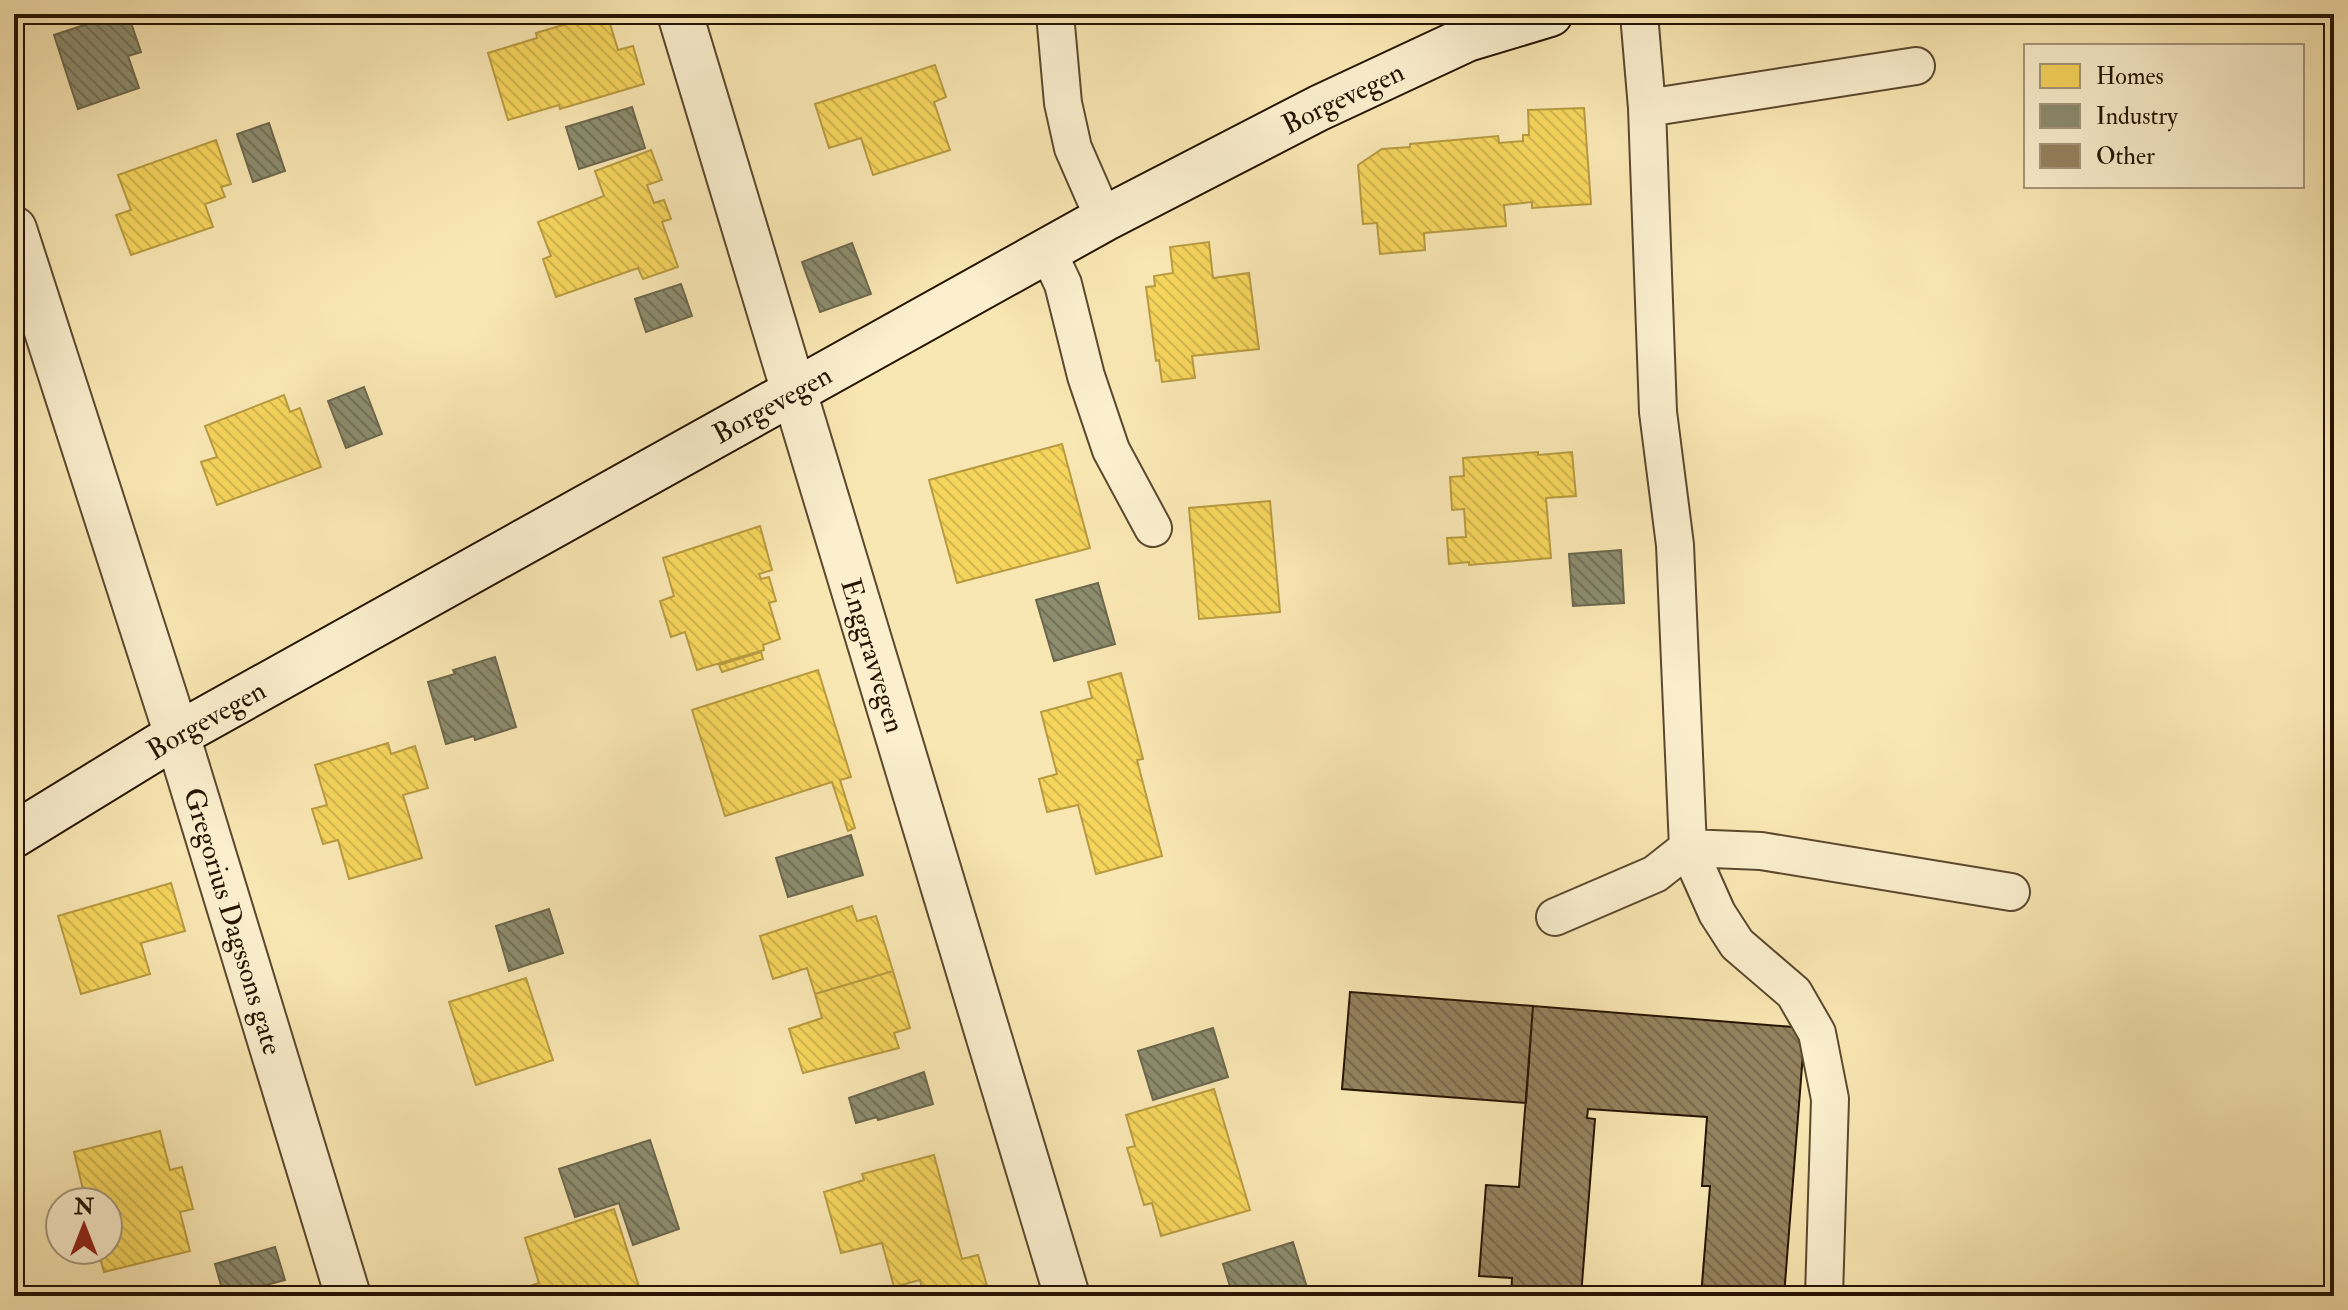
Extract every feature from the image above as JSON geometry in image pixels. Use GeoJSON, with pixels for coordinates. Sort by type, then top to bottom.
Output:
{"type":"FeatureCollection","features":[{"type":"Feature","properties":{"kind":"street","name":"Enggravvegen"},"geometry":{"type":"LineString","coordinates":[[680,14],[1067,1296]]}},
{"type":"Feature","properties":{"kind":"street","name":"Borgevegen"},"geometry":{"type":"LineString","coordinates":[[14,835],[177,735],[1104,219],[1319,108],[1467,39],[1550,14]]}},
{"type":"Feature","properties":{"kind":"street","name":"Gregorius Dagssons gate"},"geometry":{"type":"LineString","coordinates":[[14,229],[177,735],[348,1296]]}},
{"type":"Feature","properties":{"kind":"lane"},"geometry":{"type":"LineString","coordinates":[[1055,14],[1063,103],[1073,148],[1104,219]]}},
{"type":"Feature","properties":{"kind":"lane"},"geometry":{"type":"LineString","coordinates":[[1639,14],[1647,108],[1658,412],[1675,545],[1688,848],[1717,913],[1737,944],[1794,993],[1817,1033],[1830,1099],[1824,1296]]}},
{"type":"Feature","properties":{"kind":"lane"},"geometry":{"type":"LineString","coordinates":[[1647,108],[1916,66]]}},
{"type":"Feature","properties":{"kind":"lane"},"geometry":{"type":"LineString","coordinates":[[1047,250],[1063,284],[1086,376],[1111,450],[1153,528]]}},
{"type":"Feature","properties":{"kind":"lane"},"geometry":{"type":"LineString","coordinates":[[1555,917],[1655,874],[1688,848],[1761,851],[2011,892]]}},
{"type":"Feature","properties":{"kind":"building: Homes"},"geometry":{"type":"Polygon","coordinates":[[[607,14],[618,50],[633,46],[644,84],[560,109],[559,105],[508,120],[488,53],[537,38],[536,33],[607,14]]]}},
{"type":"Feature","properties":{"kind":"building: Homes"},"geometry":{"type":"Polygon","coordinates":[[[935,65],[946,97],[934,102],[950,150],[873,175],[861,138],[829,148],[815,104],[935,65]]]}},
{"type":"Feature","properties":{"kind":"building: Homes"},"geometry":{"type":"Polygon","coordinates":[[[1584,108],[1591,204],[1532,208],[1532,202],[1504,205],[1506,226],[1424,233],[1425,250],[1380,254],[1377,223],[1363,224],[1358,165],[1382,149],[1410,147],[1410,144],[1498,136],[1499,143],[1523,141],[1523,135],[1529,135],[1528,110],[1584,108]]]}},
{"type":"Feature","properties":{"kind":"building: Homes"},"geometry":{"type":"Polygon","coordinates":[[[216,140],[231,184],[221,187],[225,197],[205,204],[213,227],[131,255],[116,215],[131,210],[118,175],[216,140]]]}},
{"type":"Feature","properties":{"kind":"building: Homes"},"geometry":{"type":"Polygon","coordinates":[[[651,150],[662,180],[647,185],[654,203],[664,200],[671,219],[662,222],[678,267],[643,279],[638,268],[556,297],[543,259],[551,256],[538,222],[604,196],[595,171],[651,150]]]}},
{"type":"Feature","properties":{"kind":"building: Homes"},"geometry":{"type":"Polygon","coordinates":[[[1209,242],[1213,278],[1249,273],[1259,349],[1192,356],[1195,378],[1162,382],[1159,360],[1156,361],[1146,287],[1155,286],[1154,276],[1173,273],[1170,247],[1209,242]]]}},
{"type":"Feature","properties":{"kind":"building: Homes"},"geometry":{"type":"Polygon","coordinates":[[[284,395],[290,412],[300,408],[321,467],[217,505],[201,462],[217,457],[205,426],[284,395]]]}},
{"type":"Feature","properties":{"kind":"building: Homes"},"geometry":{"type":"Polygon","coordinates":[[[1062,444],[1090,548],[957,583],[929,480],[1062,444]]]}},
{"type":"Feature","properties":{"kind":"building: Homes"},"geometry":{"type":"Polygon","coordinates":[[[1538,452],[1538,455],[1572,452],[1576,496],[1546,498],[1551,558],[1449,564],[1447,538],[1466,537],[1464,509],[1452,510],[1450,477],[1464,476],[1463,458],[1538,452]]]}},
{"type":"Feature","properties":{"kind":"building: Homes"},"geometry":{"type":"Polygon","coordinates":[[[1270,501],[1280,612],[1199,619],[1189,508],[1270,501]]]}},
{"type":"Feature","properties":{"kind":"building: Homes"},"geometry":{"type":"Polygon","coordinates":[[[760,526],[772,570],[759,574],[761,579],[769,577],[776,601],[769,603],[780,639],[763,645],[764,650],[697,670],[685,632],[671,637],[660,601],[674,596],[663,558],[760,526]]]}},
{"type":"Feature","properties":{"kind":"building: Homes"},"geometry":{"type":"Polygon","coordinates":[[[761,652],[763,659],[722,672],[719,665],[761,652]]]}},
{"type":"Feature","properties":{"kind":"building: Homes"},"geometry":{"type":"Polygon","coordinates":[[[818,670],[851,777],[840,780],[855,828],[848,831],[832,782],[725,816],[692,710],[818,670]]]}},
{"type":"Feature","properties":{"kind":"building: Homes"},"geometry":{"type":"Polygon","coordinates":[[[1121,673],[1143,759],[1137,760],[1162,856],[1096,874],[1078,805],[1047,812],[1039,779],[1057,774],[1041,712],[1092,698],[1088,682],[1121,673]]]}},
{"type":"Feature","properties":{"kind":"building: Homes"},"geometry":{"type":"Polygon","coordinates":[[[388,743],[391,754],[415,746],[428,788],[403,795],[422,858],[349,879],[338,840],[323,844],[312,809],[327,805],[315,765],[388,743]]]}},
{"type":"Feature","properties":{"kind":"building: Homes"},"geometry":{"type":"Polygon","coordinates":[[[171,883],[185,931],[141,943],[150,974],[81,994],[58,916],[171,883]]]}},
{"type":"Feature","properties":{"kind":"building: Homes"},"geometry":{"type":"Polygon","coordinates":[[[852,906],[857,921],[876,916],[893,971],[815,994],[807,968],[773,979],[760,936],[852,906]]]}},
{"type":"Feature","properties":{"kind":"building: Homes"},"geometry":{"type":"Polygon","coordinates":[[[893,971],[910,1028],[894,1033],[899,1048],[803,1073],[789,1029],[822,1018],[815,994],[893,971]]]}},
{"type":"Feature","properties":{"kind":"building: Homes"},"geometry":{"type":"Polygon","coordinates":[[[526,978],[553,1060],[476,1085],[449,1002],[526,978]]]}},
{"type":"Feature","properties":{"kind":"building: Homes"},"geometry":{"type":"Polygon","coordinates":[[[1214,1089],[1250,1210],[1161,1236],[1152,1203],[1144,1205],[1127,1148],[1135,1146],[1126,1115],[1214,1089]]]}},
{"type":"Feature","properties":{"kind":"building: Homes"},"geometry":{"type":"Polygon","coordinates":[[[160,1131],[170,1170],[182,1167],[193,1209],[180,1212],[190,1251],[104,1272],[102,1266],[124,1266],[124,1186],[82,1186],[74,1152],[160,1131]]]}},
{"type":"Feature","properties":{"kind":"building: Homes"},"geometry":{"type":"Polygon","coordinates":[[[934,1155],[962,1259],[978,1255],[990,1296],[924,1296],[920,1280],[894,1287],[882,1243],[841,1253],[824,1192],[864,1180],[862,1174],[934,1155]]]}},
{"type":"Feature","properties":{"kind":"building: Homes"},"geometry":{"type":"Polygon","coordinates":[[[614,1209],[642,1296],[499,1296],[539,1283],[525,1238],[614,1209]]]}},
{"type":"Feature","properties":{"kind":"building: Industry"},"geometry":{"type":"Polygon","coordinates":[[[118,14],[128,14],[141,52],[128,56],[139,88],[78,109],[54,35],[118,14]]]}},
{"type":"Feature","properties":{"kind":"building: Industry"},"geometry":{"type":"Polygon","coordinates":[[[632,107],[645,148],[579,169],[566,127],[632,107]]]}},
{"type":"Feature","properties":{"kind":"building: Industry"},"geometry":{"type":"Polygon","coordinates":[[[269,123],[285,171],[253,182],[237,134],[269,123]]]}},
{"type":"Feature","properties":{"kind":"building: Industry"},"geometry":{"type":"Polygon","coordinates":[[[852,243],[871,294],[820,312],[802,262],[852,243]]]}},
{"type":"Feature","properties":{"kind":"building: Industry"},"geometry":{"type":"Polygon","coordinates":[[[681,284],[692,316],[646,332],[635,299],[681,284]]]}},
{"type":"Feature","properties":{"kind":"building: Industry"},"geometry":{"type":"Polygon","coordinates":[[[364,387],[382,434],[346,448],[328,401],[364,387]]]}},
{"type":"Feature","properties":{"kind":"building: Industry"},"geometry":{"type":"Polygon","coordinates":[[[1621,550],[1624,603],[1573,606],[1569,554],[1621,550]]]}},
{"type":"Feature","properties":{"kind":"building: Industry"},"geometry":{"type":"Polygon","coordinates":[[[1098,583],[1115,644],[1054,661],[1036,600],[1098,583]]]}},
{"type":"Feature","properties":{"kind":"building: Industry"},"geometry":{"type":"Polygon","coordinates":[[[495,657],[516,727],[475,740],[474,736],[446,744],[428,682],[455,674],[453,670],[495,657]]]}},
{"type":"Feature","properties":{"kind":"building: Industry"},"geometry":{"type":"Polygon","coordinates":[[[851,835],[863,875],[788,897],[776,858],[851,835]]]}},
{"type":"Feature","properties":{"kind":"building: Industry"},"geometry":{"type":"Polygon","coordinates":[[[549,909],[563,953],[509,971],[496,926],[549,909]]]}},
{"type":"Feature","properties":{"kind":"building: Industry"},"geometry":{"type":"Polygon","coordinates":[[[1213,1028],[1228,1077],[1153,1100],[1138,1051],[1213,1028]]]}},
{"type":"Feature","properties":{"kind":"building: Industry"},"geometry":{"type":"Polygon","coordinates":[[[924,1072],[933,1104],[856,1123],[849,1098],[924,1072]]]}},
{"type":"Feature","properties":{"kind":"building: Industry"},"geometry":{"type":"Polygon","coordinates":[[[650,1140],[679,1229],[633,1245],[619,1203],[575,1217],[559,1169],[650,1140]]]}},
{"type":"Feature","properties":{"kind":"building: Industry"},"geometry":{"type":"Polygon","coordinates":[[[1293,1242],[1309,1294],[1233,1296],[1223,1264],[1293,1242]]]}},
{"type":"Feature","properties":{"kind":"building: Industry"},"geometry":{"type":"Polygon","coordinates":[[[275,1247],[285,1280],[224,1296],[215,1264],[275,1247]]]}},
{"type":"Feature","properties":{"kind":"building: Other"},"geometry":{"type":"Polygon","coordinates":[[[1350,992],[1533,1006],[1526,1103],[1342,1089],[1350,992]]]}},
{"type":"Feature","properties":{"kind":"building: Other"},"geometry":{"type":"Polygon","coordinates":[[[1533,1006],[1805,1028],[1784,1296],[1701,1296],[1710,1186],[1702,1186],[1707,1117],[1588,1109],[1587,1118],[1595,1119],[1581,1296],[1511,1296],[1512,1278],[1479,1276],[1486,1185],[1519,1187],[1533,1006]]]}}]}
